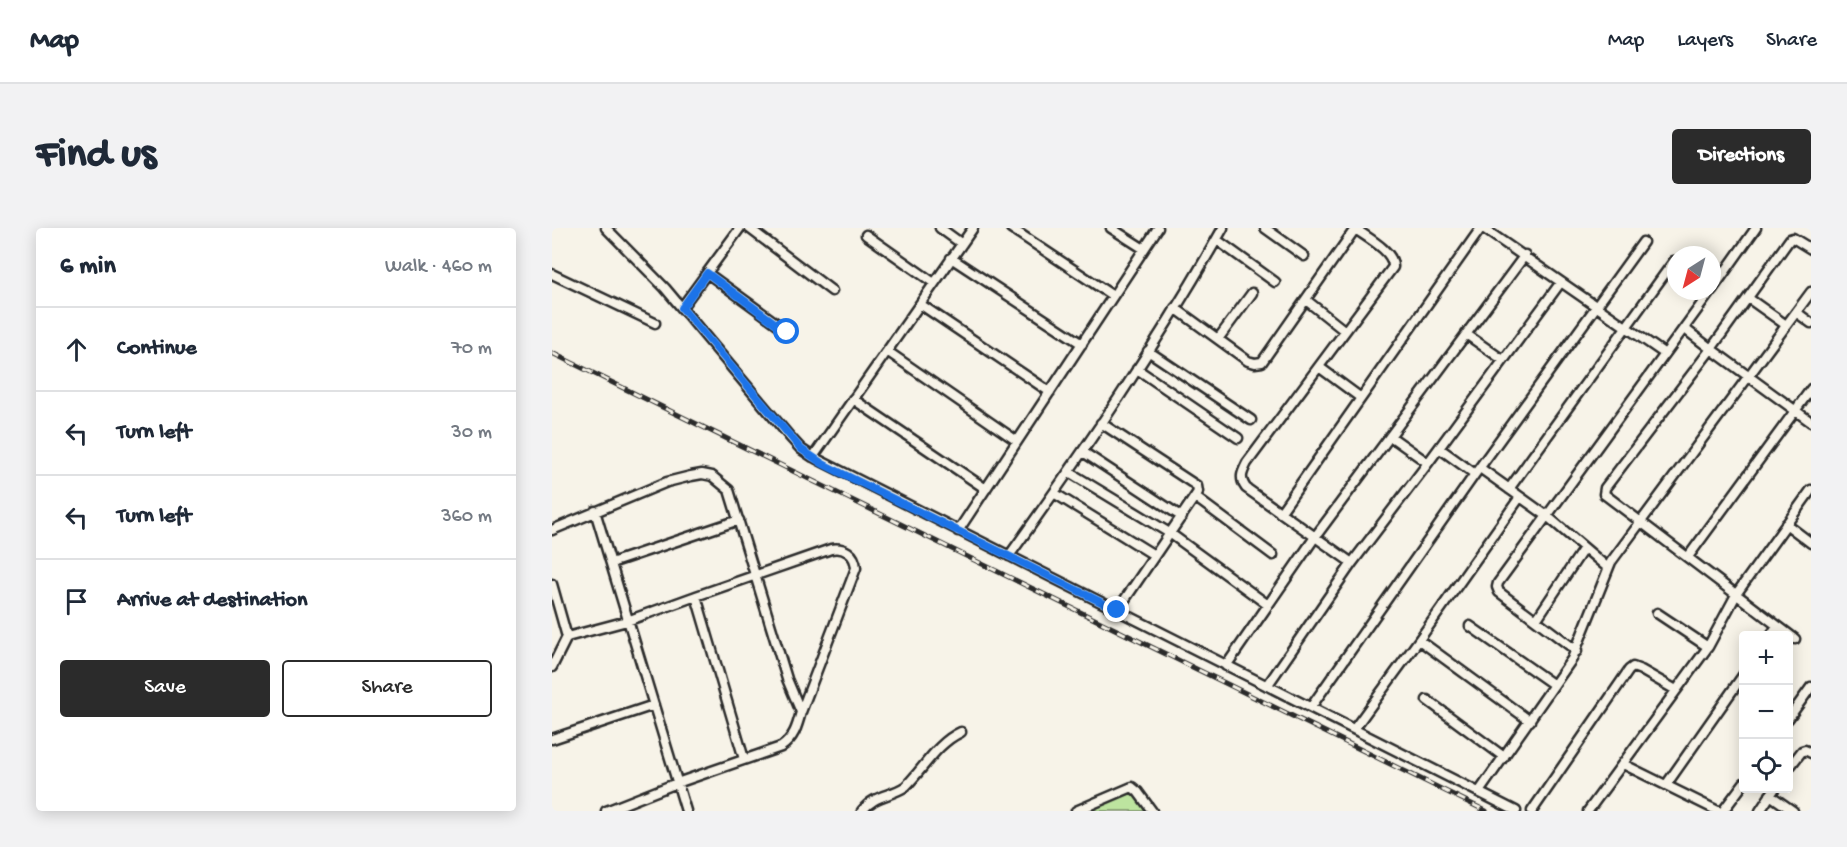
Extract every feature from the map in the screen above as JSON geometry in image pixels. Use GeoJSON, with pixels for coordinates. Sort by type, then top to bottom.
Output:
{"type":"FeatureCollection","features":[{"type":"Feature","properties":{"kind":"street"},"geometry":{"type":"LineString","coordinates":[[682,308],[740,228]]}},
{"type":"Feature","properties":{"kind":"street"},"geometry":{"type":"LineString","coordinates":[[749,228],[832,291]]}},
{"type":"Feature","properties":{"kind":"street"},"geometry":{"type":"LineString","coordinates":[[940,228],[962,244]]}},
{"type":"Feature","properties":{"kind":"street"},"geometry":{"type":"LineString","coordinates":[[813,457],[973,228]]}},
{"type":"Feature","properties":{"kind":"street"},"geometry":{"type":"LineString","coordinates":[[1011,228],[1113,297]]}},
{"type":"Feature","properties":{"kind":"street"},"geometry":{"type":"LineString","coordinates":[[1112,228],[1144,249]]}},
{"type":"Feature","properties":{"kind":"street"},"geometry":{"type":"LineString","coordinates":[[958,531],[1158,228]]}},
{"type":"Feature","properties":{"kind":"street"},"geometry":{"type":"LineString","coordinates":[[1009,556],[1083,452],[1137,369],[1223,228]]}},
{"type":"Feature","properties":{"kind":"street"},"geometry":{"type":"LineString","coordinates":[[1265,228],[1304,256]]}},
{"type":"Feature","properties":{"kind":"street"},"geometry":{"type":"LineString","coordinates":[[1175,308],[1248,361],[1262,362],[1355,228],[1387,252],[1394,262],[1393,267],[1241,474],[1241,482],[1246,488],[1352,563]]}},
{"type":"Feature","properties":{"kind":"street"},"geometry":{"type":"LineString","coordinates":[[1281,513],[1482,228],[1525,255],[1665,354]]}},
{"type":"Feature","properties":{"kind":"street"},"geometry":{"type":"LineString","coordinates":[[1721,277],[1756,228]]}},
{"type":"Feature","properties":{"kind":"street"},"geometry":{"type":"LineString","coordinates":[[610,229],[682,308],[790,437],[801,449],[813,457],[1516,811]]}},
{"type":"Feature","properties":{"kind":"street"},"geometry":{"type":"LineString","coordinates":[[866,235],[934,283]]}},
{"type":"Feature","properties":{"kind":"street"},"geometry":{"type":"LineString","coordinates":[[1795,639],[1606,496],[1603,491],[1711,349],[1790,239],[1797,239],[1811,249]]}},
{"type":"Feature","properties":{"kind":"street"},"geometry":{"type":"LineString","coordinates":[[1217,240],[1275,282]]}},
{"type":"Feature","properties":{"kind":"street"},"geometry":{"type":"LineString","coordinates":[[1311,707],[1643,242]]}},
{"type":"Feature","properties":{"kind":"street"},"geometry":{"type":"LineString","coordinates":[[1226,666],[1315,537],[1525,255]]}},
{"type":"Feature","properties":{"kind":"street"},"geometry":{"type":"LineString","coordinates":[[951,258],[1082,344]]}},
{"type":"Feature","properties":{"kind":"street"},"geometry":{"type":"LineString","coordinates":[[1509,489],[1667,271]]}},
{"type":"Feature","properties":{"kind":"street"},"geometry":{"type":"LineString","coordinates":[[707,273],[787,332]]}},
{"type":"Feature","properties":{"kind":"street"},"geometry":{"type":"LineString","coordinates":[[552,274],[655,323]]}},
{"type":"Feature","properties":{"kind":"street"},"geometry":{"type":"LineString","coordinates":[[1267,686],[1352,563],[1561,282]]}},
{"type":"Feature","properties":{"kind":"street"},"geometry":{"type":"LineString","coordinates":[[1479,792],[1577,651],[1608,568],[1811,292]]}},
{"type":"Feature","properties":{"kind":"street"},"geometry":{"type":"LineString","coordinates":[[1218,339],[1252,293]]}},
{"type":"Feature","properties":{"kind":"street"},"geometry":{"type":"LineString","coordinates":[[1748,298],[1786,325]]}},
{"type":"Feature","properties":{"kind":"street"},"geometry":{"type":"LineString","coordinates":[[1306,300],[1345,331]]}},
{"type":"Feature","properties":{"kind":"street"},"geometry":{"type":"LineString","coordinates":[[1577,651],[1499,592],[1498,583],[1705,300]]}},
{"type":"Feature","properties":{"kind":"street"},"geometry":{"type":"LineString","coordinates":[[920,304],[1050,392]]}},
{"type":"Feature","properties":{"kind":"street"},"geometry":{"type":"LineString","coordinates":[[1796,312],[1811,323]]}},
{"type":"Feature","properties":{"kind":"street"},"geometry":{"type":"LineString","coordinates":[[1685,329],[1811,422]]}},
{"type":"Feature","properties":{"kind":"street"},"geometry":{"type":"LineString","coordinates":[[1466,334],[1503,360]]}},
{"type":"Feature","properties":{"kind":"street"},"geometry":{"type":"LineString","coordinates":[[887,351],[1017,441]]}},
{"type":"Feature","properties":{"kind":"street"},"geometry":{"type":"LineString","coordinates":[[1148,351],[1251,420]]}},
{"type":"Feature","properties":{"kind":"street"},"geometry":{"type":"LineString","coordinates":[[1319,367],[1361,398]]}},
{"type":"Feature","properties":{"kind":"street"},"geometry":{"type":"LineString","coordinates":[[1137,369],[1238,438]]}},
{"type":"Feature","properties":{"kind":"street"},"geometry":{"type":"LineString","coordinates":[[1688,557],[1811,389]]}},
{"type":"Feature","properties":{"kind":"street"},"geometry":{"type":"LineString","coordinates":[[853,399],[986,489]]}},
{"type":"Feature","properties":{"kind":"street"},"geometry":{"type":"LineString","coordinates":[[1101,423],[1197,486],[1198,492],[1117,610]]}},
{"type":"Feature","properties":{"kind":"street"},"geometry":{"type":"LineString","coordinates":[[1390,436],[1428,463]]}},
{"type":"Feature","properties":{"kind":"street"},"geometry":{"type":"LineString","coordinates":[[1439,448],[1509,489],[1547,516],[1608,568]]}},
{"type":"Feature","properties":{"kind":"street"},"geometry":{"type":"LineString","coordinates":[[1083,452],[1182,517]]}},
{"type":"Feature","properties":{"kind":"street"},"geometry":{"type":"LineString","coordinates":[[1069,472],[1171,534],[1268,605]]}},
{"type":"Feature","properties":{"kind":"street"},"geometry":{"type":"LineString","coordinates":[[552,530],[667,482],[702,474],[712,476],[722,483],[729,490],[787,680],[801,712]]}},
{"type":"Feature","properties":{"kind":"street"},"geometry":{"type":"LineString","coordinates":[[1054,494],[1154,555]]}},
{"type":"Feature","properties":{"kind":"street"},"geometry":{"type":"LineString","coordinates":[[1591,810],[1707,647],[1737,594],[1810,494]]}},
{"type":"Feature","properties":{"kind":"street"},"geometry":{"type":"LineString","coordinates":[[1195,497],[1273,555]]}},
{"type":"Feature","properties":{"kind":"street"},"geometry":{"type":"LineString","coordinates":[[1354,729],[1520,497]]}},
{"type":"Feature","properties":{"kind":"street"},"geometry":{"type":"LineString","coordinates":[[595,511],[686,811]]}},
{"type":"Feature","properties":{"kind":"street"},"geometry":{"type":"LineString","coordinates":[[611,562],[739,520]]}},
{"type":"Feature","properties":{"kind":"street"},"geometry":{"type":"LineString","coordinates":[[1786,524],[1811,543]]}},
{"type":"Feature","properties":{"kind":"street"},"geometry":{"type":"LineString","coordinates":[[1536,620],[1584,548]]}},
{"type":"Feature","properties":{"kind":"street"},"geometry":{"type":"LineString","coordinates":[[567,638],[627,621],[831,549],[844,549],[855,561],[856,568],[795,732],[790,740],[781,747],[677,783],[606,811]]}},
{"type":"Feature","properties":{"kind":"street"},"geometry":{"type":"LineString","coordinates":[[552,584],[567,638],[552,667]]}},
{"type":"Feature","properties":{"kind":"street"},"geometry":{"type":"LineString","coordinates":[[696,596],[744,759]]}},
{"type":"Feature","properties":{"kind":"street"},"geometry":{"type":"LineString","coordinates":[[1657,612],[1707,647]]}},
{"type":"Feature","properties":{"kind":"street"},"geometry":{"type":"LineString","coordinates":[[1470,626],[1554,685]]}},
{"type":"Feature","properties":{"kind":"street"},"geometry":{"type":"LineString","coordinates":[[1774,631],[1778,626]]}},
{"type":"Feature","properties":{"kind":"street"},"geometry":{"type":"LineString","coordinates":[[1419,640],[1530,721]]}},
{"type":"Feature","properties":{"kind":"street"},"geometry":{"type":"LineString","coordinates":[[1532,811],[1629,670],[1633,668],[1641,670],[1676,690]]}},
{"type":"Feature","properties":{"kind":"street"},"geometry":{"type":"LineString","coordinates":[[1666,786],[1739,680]]}},
{"type":"Feature","properties":{"kind":"street"},"geometry":{"type":"LineString","coordinates":[[1793,712],[1811,687]]}},
{"type":"Feature","properties":{"kind":"street"},"geometry":{"type":"LineString","coordinates":[[1427,700],[1504,757]]}},
{"type":"Feature","properties":{"kind":"street"},"geometry":{"type":"LineString","coordinates":[[552,739],[654,705]]}},
{"type":"Feature","properties":{"kind":"street"},"geometry":{"type":"LineString","coordinates":[[862,811],[873,800],[900,791],[941,746],[952,736],[961,732]]}},
{"type":"Feature","properties":{"kind":"street"},"geometry":{"type":"LineString","coordinates":[[1793,763],[1802,751],[1811,753]]}},
{"type":"Feature","properties":{"kind":"street"},"geometry":{"type":"LineString","coordinates":[[1623,764],[1718,811]]}},
{"type":"Feature","properties":{"kind":"street"},"geometry":{"type":"LineString","coordinates":[[1076,811],[1132,788],[1138,792],[1152,811]]}},
{"type":"Feature","properties":{"kind":"street"},"geometry":{"type":"LineString","coordinates":[[1723,811],[1739,789]]}},
{"type":"Feature","properties":{"kind":"street"},"geometry":{"type":"LineString","coordinates":[[1760,811],[1772,793]]}},
{"type":"Feature","properties":{"kind":"street"},"geometry":{"type":"LineString","coordinates":[[1774,793],[1793,811]]}},
{"type":"Feature","properties":{"kind":"green space"},"geometry":{"type":"Polygon","coordinates":[[[1133,790],[1145,811],[1088,811],[1133,790]]]}},
{"type":"Feature","properties":{"kind":"railway"},"geometry":{"type":"LineString","coordinates":[[552,353],[1486,811]]}},
{"type":"Feature","properties":{"kind":"route"},"geometry":{"type":"LineString","coordinates":[[787,332],[707,273],[682,308],[801,449],[823,464],[1117,610]]}}]}
